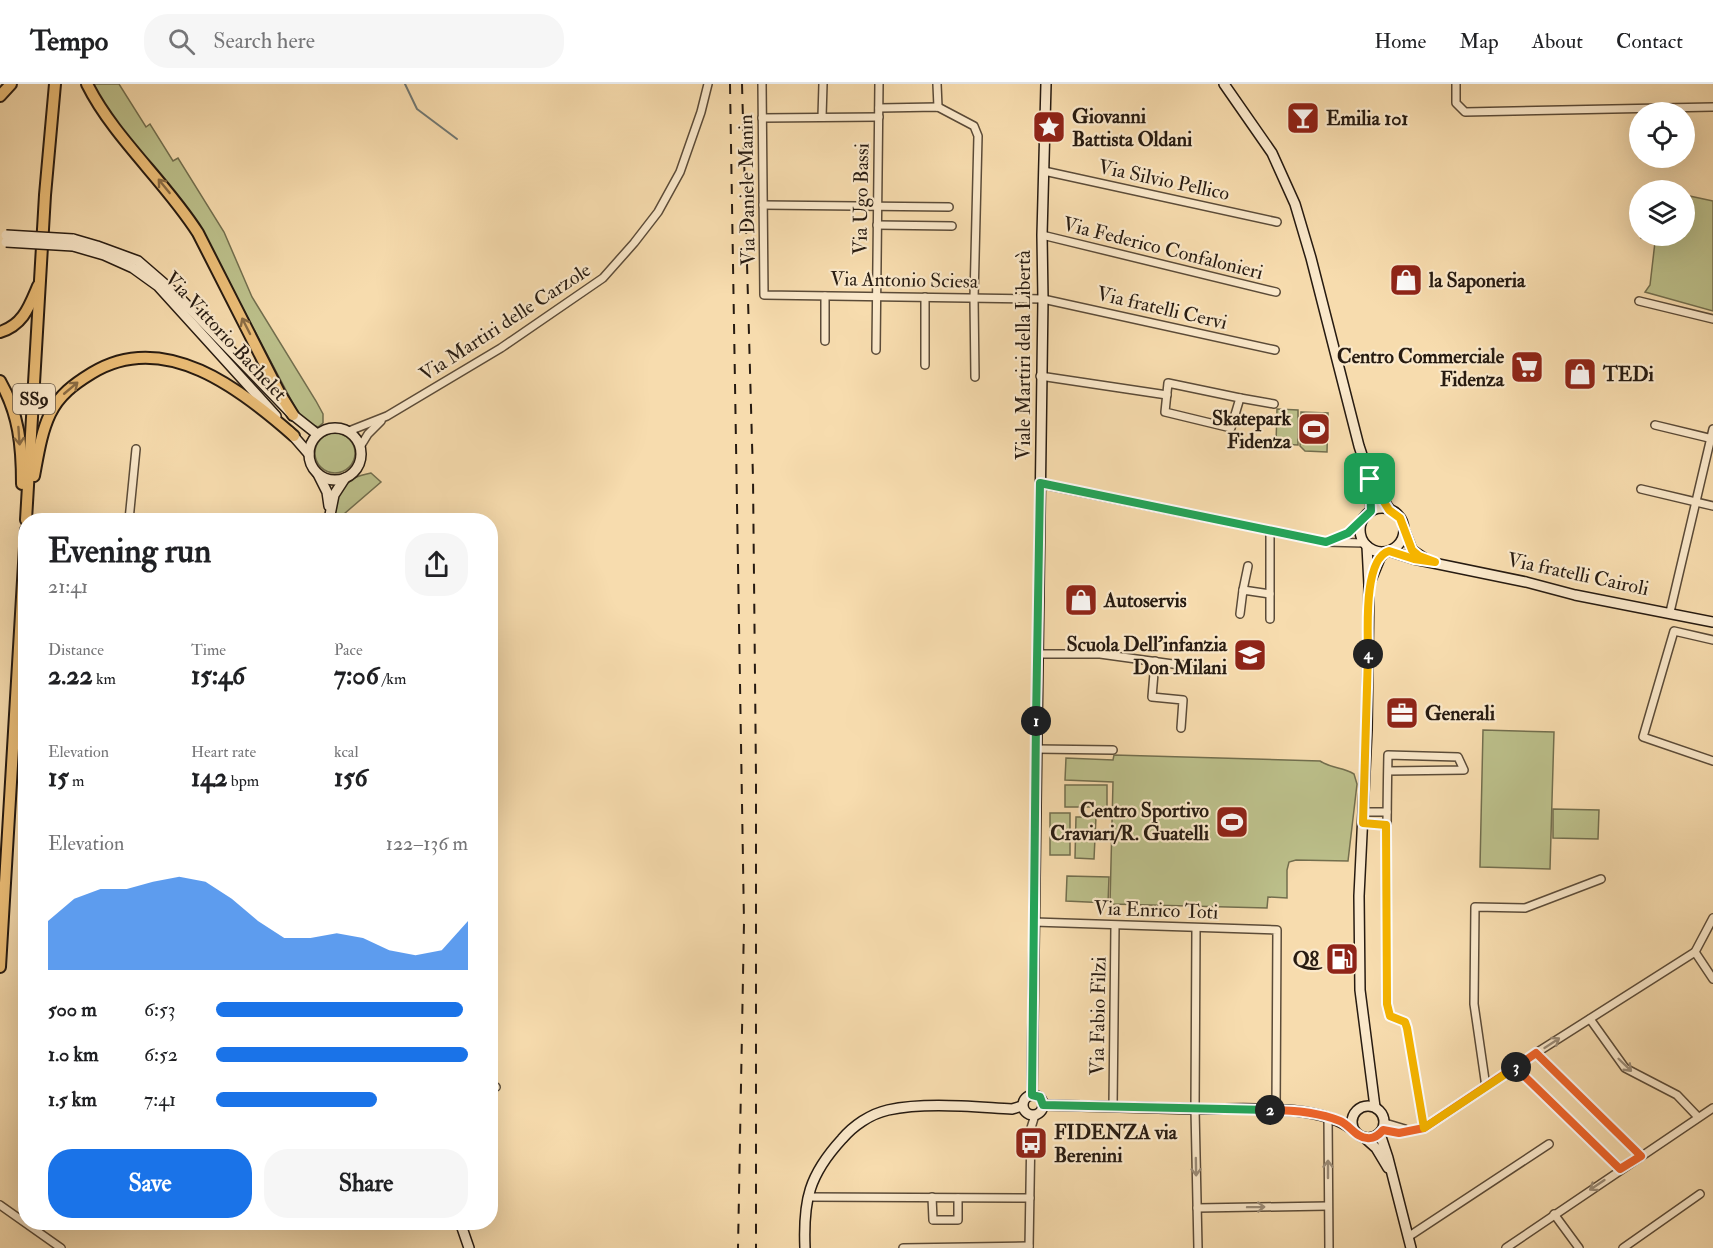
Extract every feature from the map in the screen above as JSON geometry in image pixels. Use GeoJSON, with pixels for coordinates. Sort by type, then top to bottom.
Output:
{"type":"FeatureCollection","features":[{"type":"Feature","properties":{"kind":"main road"},"geometry":{"type":"LineString","coordinates":[[0,96],[11,84]]}},
{"type":"Feature","properties":{"kind":"main road","name":"SS9"},"geometry":{"type":"LineString","coordinates":[[27,513],[45,195],[55,84]]}},
{"type":"Feature","properties":{"kind":"main road"},"geometry":{"type":"LineString","coordinates":[[87,84],[99,107],[183,209],[198,233],[280,394],[293,415]]}},
{"type":"Feature","properties":{"kind":"main road","name":"Viale Martiri della Libertà"},"geometry":{"type":"LineString","coordinates":[[1032,1095],[1041,236],[1046,84]]}},
{"type":"Feature","properties":{"kind":"main road"},"geometry":{"type":"LineString","coordinates":[[1227,86],[1272,153],[1295,204],[1359,446],[1370,479],[1389,510],[1400,518],[1403,525],[1403,538],[1395,548],[1380,558],[1369,585]]}},
{"type":"Feature","properties":{"kind":"main road","name":"Via Vittorio Bachelet"},"geometry":{"type":"LineString","coordinates":[[3,238],[97,246],[138,261],[175,293],[293,415],[317,434]]}},
{"type":"Feature","properties":{"kind":"main road","name":"Via Vittorio Bachelet"},"geometry":{"type":"LineString","coordinates":[[73,243],[133,268],[158,286],[309,454]]}},
{"type":"Feature","properties":{"kind":"main road"},"geometry":{"type":"LineString","coordinates":[[0,332],[12,329],[27,313],[41,277]]}},
{"type":"Feature","properties":{"kind":"main road"},"geometry":{"type":"LineString","coordinates":[[28,513],[42,433],[51,412],[65,392],[101,368],[121,361],[160,357],[193,367],[225,382],[254,402],[294,436]]}},
{"type":"Feature","properties":{"kind":"main road"},"geometry":{"type":"LineString","coordinates":[[0,381],[18,425],[23,513]]}},
{"type":"Feature","properties":{"kind":"main road"},"geometry":{"type":"LineString","coordinates":[[329,513],[327,492],[313,468],[309,454],[317,434],[332,427],[349,431],[354,435],[360,447],[360,463],[353,473],[345,478],[334,495],[330,513]]}},
{"type":"Feature","properties":{"kind":"main road"},"geometry":{"type":"LineString","coordinates":[[318,473],[331,479],[345,478]]}},
{"type":"Feature","properties":{"kind":"main road"},"geometry":{"type":"LineString","coordinates":[[1370,479],[1371,511]]}},
{"type":"Feature","properties":{"kind":"main road"},"geometry":{"type":"LineString","coordinates":[[1389,510],[1371,511],[1362,521],[1360,532],[1366,545],[1369,585],[1367,730],[1359,896],[1360,990],[1375,1107],[1382,1114],[1382,1129],[1391,1173],[1411,1248]]}},
{"type":"Feature","properties":{"kind":"main road","name":"Via fratelli Cairoli"},"geometry":{"type":"LineString","coordinates":[[1403,525],[1412,550],[1419,556],[1435,562]]}},
{"type":"Feature","properties":{"kind":"main road"},"geometry":{"type":"LineString","coordinates":[[1366,545],[1379,552],[1387,552]]}},
{"type":"Feature","properties":{"kind":"main road","name":"Via fratelli Cairoli"},"geometry":{"type":"LineString","coordinates":[[1387,552],[1575,595],[1713,622]]}},
{"type":"Feature","properties":{"kind":"main road"},"geometry":{"type":"LineString","coordinates":[[0,967],[18,661]]}},
{"type":"Feature","properties":{"kind":"main road"},"geometry":{"type":"LineString","coordinates":[[1353,1130],[1353,1116],[1367,1099],[1371,1077]]}},
{"type":"Feature","properties":{"kind":"main road"},"geometry":{"type":"LineString","coordinates":[[805,1248],[805,1213],[815,1176],[823,1160],[850,1130],[872,1116],[885,1111],[912,1107],[1012,1109],[1022,1106],[1026,1097],[1032,1095],[1040,1097],[1043,1105],[1042,1111],[1035,1115],[1025,1112],[1022,1106]]}},
{"type":"Feature","properties":{"kind":"main road"},"geometry":{"type":"LineString","coordinates":[[1043,1105],[1276,1110],[1328,1117],[1353,1116]]}},
{"type":"Feature","properties":{"kind":"main road"},"geometry":{"type":"LineString","coordinates":[[1363,1106],[1375,1107]]}},
{"type":"Feature","properties":{"kind":"main road"},"geometry":{"type":"LineString","coordinates":[[1328,1117],[1346,1124],[1361,1137],[1371,1138],[1382,1129]]}},
{"type":"Feature","properties":{"kind":"main road"},"geometry":{"type":"LineString","coordinates":[[1366,1138],[1376,1148],[1391,1173]]}},
{"type":"Feature","properties":{"kind":"main road"},"geometry":{"type":"LineString","coordinates":[[463,1230],[469,1248]]}},
{"type":"Feature","properties":{"kind":"street","name":"Via Martiri delle Carzole"},"geometry":{"type":"LineString","coordinates":[[387,416],[501,348],[603,278],[658,212],[681,172],[708,84]]}},
{"type":"Feature","properties":{"kind":"street","name":"Via Daniele Manin"},"geometry":{"type":"LineString","coordinates":[[762,84],[764,296]]}},
{"type":"Feature","properties":{"kind":"street"},"geometry":{"type":"LineString","coordinates":[[822,117],[823,84]]}},
{"type":"Feature","properties":{"kind":"street","name":"Via Ugo Bassi"},"geometry":{"type":"LineString","coordinates":[[876,350],[879,84]]}},
{"type":"Feature","properties":{"kind":"street"},"geometry":{"type":"LineString","coordinates":[[937,84],[938,107]]}},
{"type":"Feature","properties":{"kind":"street"},"geometry":{"type":"LineString","coordinates":[[1456,84],[1456,103],[1465,112],[1713,107]]}},
{"type":"Feature","properties":{"kind":"street"},"geometry":{"type":"LineString","coordinates":[[879,108],[938,107],[974,126],[978,136],[974,298],[975,377]]}},
{"type":"Feature","properties":{"kind":"street"},"geometry":{"type":"LineString","coordinates":[[762,118],[879,117]]}},
{"type":"Feature","properties":{"kind":"street","name":"Via Silvio Pellico"},"geometry":{"type":"LineString","coordinates":[[1044,171],[1277,222]]}},
{"type":"Feature","properties":{"kind":"street"},"geometry":{"type":"LineString","coordinates":[[763,205],[949,207]]}},
{"type":"Feature","properties":{"kind":"street"},"geometry":{"type":"LineString","coordinates":[[877,225],[952,226]]}},
{"type":"Feature","properties":{"kind":"street","name":"Via Federico Confalonieri"},"geometry":{"type":"LineString","coordinates":[[1041,236],[1276,292]]}},
{"type":"Feature","properties":{"kind":"street","name":"Via Antonio Sciesa"},"geometry":{"type":"LineString","coordinates":[[764,296],[1042,298]]}},
{"type":"Feature","properties":{"kind":"street"},"geometry":{"type":"LineString","coordinates":[[825,296],[825,341]]}},
{"type":"Feature","properties":{"kind":"street"},"geometry":{"type":"LineString","coordinates":[[925,297],[925,365]]}},
{"type":"Feature","properties":{"kind":"street","name":"Via fratelli Cervi"},"geometry":{"type":"LineString","coordinates":[[1042,298],[1275,350]]}},
{"type":"Feature","properties":{"kind":"street"},"geometry":{"type":"LineString","coordinates":[[1639,301],[1713,319]]}},
{"type":"Feature","properties":{"kind":"street"},"geometry":{"type":"LineString","coordinates":[[1040,376],[1167,395]]}},
{"type":"Feature","properties":{"kind":"street"},"geometry":{"type":"LineString","coordinates":[[1240,398],[1232,428],[1165,412],[1168,383],[1274,404]]}},
{"type":"Feature","properties":{"kind":"street"},"geometry":{"type":"LineString","coordinates":[[349,431],[387,416]]}},
{"type":"Feature","properties":{"kind":"street"},"geometry":{"type":"LineString","coordinates":[[360,447],[368,434],[387,416]]}},
{"type":"Feature","properties":{"kind":"street"},"geometry":{"type":"LineString","coordinates":[[1655,425],[1712,439]]}},
{"type":"Feature","properties":{"kind":"street"},"geometry":{"type":"LineString","coordinates":[[1670,612],[1713,429]]}},
{"type":"Feature","properties":{"kind":"street"},"geometry":{"type":"LineString","coordinates":[[130,513],[136,449]]}},
{"type":"Feature","properties":{"kind":"street"},"geometry":{"type":"LineString","coordinates":[[1040,483],[1326,542],[1366,545]]}},
{"type":"Feature","properties":{"kind":"street"},"geometry":{"type":"LineString","coordinates":[[1641,489],[1713,506]]}},
{"type":"Feature","properties":{"kind":"street"},"geometry":{"type":"LineString","coordinates":[[1326,542],[1348,533],[1362,521]]}},
{"type":"Feature","properties":{"kind":"street"},"geometry":{"type":"LineString","coordinates":[[1270,530],[1270,619]]}},
{"type":"Feature","properties":{"kind":"street"},"geometry":{"type":"LineString","coordinates":[[1240,614],[1248,566]]}},
{"type":"Feature","properties":{"kind":"street"},"geometry":{"type":"LineString","coordinates":[[1243,590],[1270,594]]}},
{"type":"Feature","properties":{"kind":"street"},"geometry":{"type":"LineString","coordinates":[[1713,640],[1674,631],[1643,737],[1713,761]]}},
{"type":"Feature","properties":{"kind":"street"},"geometry":{"type":"LineString","coordinates":[[1037,654],[1100,654],[1209,669]]}},
{"type":"Feature","properties":{"kind":"street"},"geometry":{"type":"LineString","coordinates":[[1155,661],[1152,697],[1183,700],[1181,728]]}},
{"type":"Feature","properties":{"kind":"street"},"geometry":{"type":"LineString","coordinates":[[1036,749],[1113,750]]}},
{"type":"Feature","properties":{"kind":"street"},"geometry":{"type":"LineString","coordinates":[[1388,771],[1464,770],[1458,757],[1388,755],[1387,1004],[1390,1016],[1405,1022],[1407,1028],[1424,1128]]}},
{"type":"Feature","properties":{"kind":"street"},"geometry":{"type":"LineString","coordinates":[[1364,812],[1387,812]]}},
{"type":"Feature","properties":{"kind":"street"},"geometry":{"type":"LineString","coordinates":[[1363,823],[1386,825]]}},
{"type":"Feature","properties":{"kind":"street"},"geometry":{"type":"LineString","coordinates":[[1486,1087],[1474,1004],[1475,907],[1525,908],[1602,879]]}},
{"type":"Feature","properties":{"kind":"street"},"geometry":{"type":"LineString","coordinates":[[1382,1129],[1399,1133],[1424,1128],[1536,1053],[1695,952],[1713,918]]}},
{"type":"Feature","properties":{"kind":"street","name":"Via Enrico Toti"},"geometry":{"type":"LineString","coordinates":[[1034,922],[1277,930],[1276,1110]]}},
{"type":"Feature","properties":{"kind":"street","name":"Via Fabio Filzi"},"geometry":{"type":"LineString","coordinates":[[1113,1106],[1115,926]]}},
{"type":"Feature","properties":{"kind":"street"},"geometry":{"type":"LineString","coordinates":[[1196,929],[1195,1109],[1198,1248]]}},
{"type":"Feature","properties":{"kind":"street"},"geometry":{"type":"LineString","coordinates":[[1695,952],[1713,979]]}},
{"type":"Feature","properties":{"kind":"street"},"geometry":{"type":"LineString","coordinates":[[1590,1019],[1625,1068],[1677,1095],[1698,1117]]}},
{"type":"Feature","properties":{"kind":"street"},"geometry":{"type":"LineString","coordinates":[[1536,1053],[1641,1156]]}},
{"type":"Feature","properties":{"kind":"street"},"geometry":{"type":"LineString","coordinates":[[1515,1067],[1620,1169]]}},
{"type":"Feature","properties":{"kind":"street"},"geometry":{"type":"LineString","coordinates":[[1506,1248],[1713,1108]]}},
{"type":"Feature","properties":{"kind":"street"},"geometry":{"type":"LineString","coordinates":[[903,1248],[1029,1247],[1031,1128],[1035,1115]]}},
{"type":"Feature","properties":{"kind":"street"},"geometry":{"type":"LineString","coordinates":[[1328,1117],[1329,1248]]}},
{"type":"Feature","properties":{"kind":"street"},"geometry":{"type":"LineString","coordinates":[[1408,1237],[1550,1144]]}},
{"type":"Feature","properties":{"kind":"street"},"geometry":{"type":"LineString","coordinates":[[1623,1248],[1700,1194]]}},
{"type":"Feature","properties":{"kind":"street"},"geometry":{"type":"LineString","coordinates":[[808,1197],[1030,1198]]}},
{"type":"Feature","properties":{"kind":"street"},"geometry":{"type":"LineString","coordinates":[[932,1197],[933,1220],[958,1220],[958,1198]]}},
{"type":"Feature","properties":{"kind":"street"},"geometry":{"type":"LineString","coordinates":[[0,1205],[18,1217]]}},
{"type":"Feature","properties":{"kind":"street"},"geometry":{"type":"LineString","coordinates":[[1197,1208],[1328,1206]]}},
{"type":"Feature","properties":{"kind":"street"},"geometry":{"type":"LineString","coordinates":[[1554,1214],[1579,1248]]}},
{"type":"Feature","properties":{"kind":"street"},"geometry":{"type":"LineString","coordinates":[[36,1230],[62,1248]]}},
{"type":"Feature","properties":{"kind":"green space"},"geometry":{"type":"Polygon","coordinates":[[[93,84],[119,84],[146,127],[150,124],[173,161],[178,158],[224,232],[252,297],[323,414],[323,423],[318,427],[305,422],[297,411],[204,235],[183,202],[105,108],[93,84]]]}},
{"type":"Feature","properties":{"kind":"green space"},"geometry":{"type":"Polygon","coordinates":[[[1695,197],[1713,201],[1713,311],[1645,292],[1650,285],[1655,246],[1695,246],[1695,197]]]}},
{"type":"Feature","properties":{"kind":"green space"},"geometry":{"type":"Polygon","coordinates":[[[1277,409],[1298,410],[1298,445],[1276,444],[1277,409]]]}},
{"type":"Feature","properties":{"kind":"green space","name":"Skatepark Fidenza"},"geometry":{"type":"Polygon","coordinates":[[[1301,412],[1328,413],[1327,452],[1305,451],[1300,446],[1301,412]]]}},
{"type":"Feature","properties":{"kind":"green space"},"geometry":{"type":"Polygon","coordinates":[[[335,433],[349,439],[355,453],[349,467],[335,473],[321,467],[315,453],[321,439],[335,433]]]}},
{"type":"Feature","properties":{"kind":"green space"},"geometry":{"type":"Polygon","coordinates":[[[371,473],[381,482],[345,513],[335,513],[342,488],[352,479],[371,473]]]}},
{"type":"Feature","properties":{"kind":"green space"},"geometry":{"type":"Polygon","coordinates":[[[1483,730],[1554,732],[1550,869],[1480,867],[1483,730]]]}},
{"type":"Feature","properties":{"kind":"green space","name":"Centro Sportivo Craviari/R. Guatelli"},"geometry":{"type":"Polygon","coordinates":[[[1114,755],[1320,761],[1350,772],[1354,774],[1357,784],[1348,861],[1296,860],[1289,862],[1287,898],[1268,897],[1267,908],[1110,904],[1113,782],[1065,780],[1066,758],[1113,760],[1114,755]]]}},
{"type":"Feature","properties":{"kind":"green space"},"geometry":{"type":"Polygon","coordinates":[[[1065,785],[1107,785],[1107,807],[1065,807],[1065,785]]]}},
{"type":"Feature","properties":{"kind":"green space"},"geometry":{"type":"Polygon","coordinates":[[[1553,809],[1599,810],[1598,839],[1553,838],[1553,809]]]}},
{"type":"Feature","properties":{"kind":"green space"},"geometry":{"type":"Polygon","coordinates":[[[1050,813],[1070,813],[1070,855],[1050,855],[1050,813]]]}},
{"type":"Feature","properties":{"kind":"green space"},"geometry":{"type":"Polygon","coordinates":[[[1076,817],[1096,817],[1094,859],[1075,858],[1076,817]]]}},
{"type":"Feature","properties":{"kind":"green space"},"geometry":{"type":"Polygon","coordinates":[[[1067,876],[1109,877],[1108,903],[1066,901],[1067,876]]]}},
{"type":"Feature","properties":{"kind":"waterway"},"geometry":{"type":"LineString","coordinates":[[405,84],[417,109],[457,139]]}},
{"type":"Feature","properties":{"kind":"railway"},"geometry":{"type":"LineString","coordinates":[[730,84],[744,922],[738,1248]]}},
{"type":"Feature","properties":{"kind":"railway"},"geometry":{"type":"LineString","coordinates":[[742,84],[753,478],[756,776],[756,1248]]}},
{"type":"Feature","properties":{"kind":"place","name":"Emilia 101"},"geometry":{"type":"Point","coordinates":[1303,118]}},
{"type":"Feature","properties":{"kind":"place","name":"Giovanni Battista Oldani"},"geometry":{"type":"Point","coordinates":[1049,127]}},
{"type":"Feature","properties":{"kind":"place","name":"la Saponeria"},"geometry":{"type":"Point","coordinates":[1406,280]}},
{"type":"Feature","properties":{"kind":"place","name":"Centro Commerciale Fidenza"},"geometry":{"type":"Point","coordinates":[1527,367]}},
{"type":"Feature","properties":{"kind":"place","name":"TEDi"},"geometry":{"type":"Point","coordinates":[1580,374]}},
{"type":"Feature","properties":{"kind":"place","name":"Skatepark Fidenza"},"geometry":{"type":"Point","coordinates":[1314,429]}},
{"type":"Feature","properties":{"kind":"place","name":"Autoservis"},"geometry":{"type":"Point","coordinates":[1081,600]}},
{"type":"Feature","properties":{"kind":"place","name":"Scuola Dell'infanzia Don Milani"},"geometry":{"type":"Point","coordinates":[1250,655]}},
{"type":"Feature","properties":{"kind":"place","name":"Generali"},"geometry":{"type":"Point","coordinates":[1402,713]}},
{"type":"Feature","properties":{"kind":"place","name":"Centro Sportivo Craviari/R. Guatelli"},"geometry":{"type":"Point","coordinates":[1232,822]}},
{"type":"Feature","properties":{"kind":"place","name":"Q8"},"geometry":{"type":"Point","coordinates":[1342,959]}},
{"type":"Feature","properties":{"kind":"place","name":"FIDENZA via Berenini"},"geometry":{"type":"Point","coordinates":[1031,1143]}},
{"type":"Feature","properties":{"kind":"route"},"geometry":{"type":"LineString","coordinates":[[1370,479],[1371,511],[1348,533],[1326,542],[1040,483],[1032,1095],[1040,1097],[1043,1105],[1276,1110],[1305,1113],[1338,1120],[1361,1137],[1371,1138],[1376,1137],[1383,1130],[1399,1133],[1424,1128],[1515,1067],[1620,1169],[1641,1156],[1536,1053],[1515,1067],[1439,1118],[1424,1128],[1407,1028],[1405,1022],[1390,1016],[1387,1004],[1386,825],[1363,823],[1369,585],[1380,558],[1385,552],[1435,562],[1419,556],[1412,550],[1400,518],[1389,510],[1370,479]]}}]}
